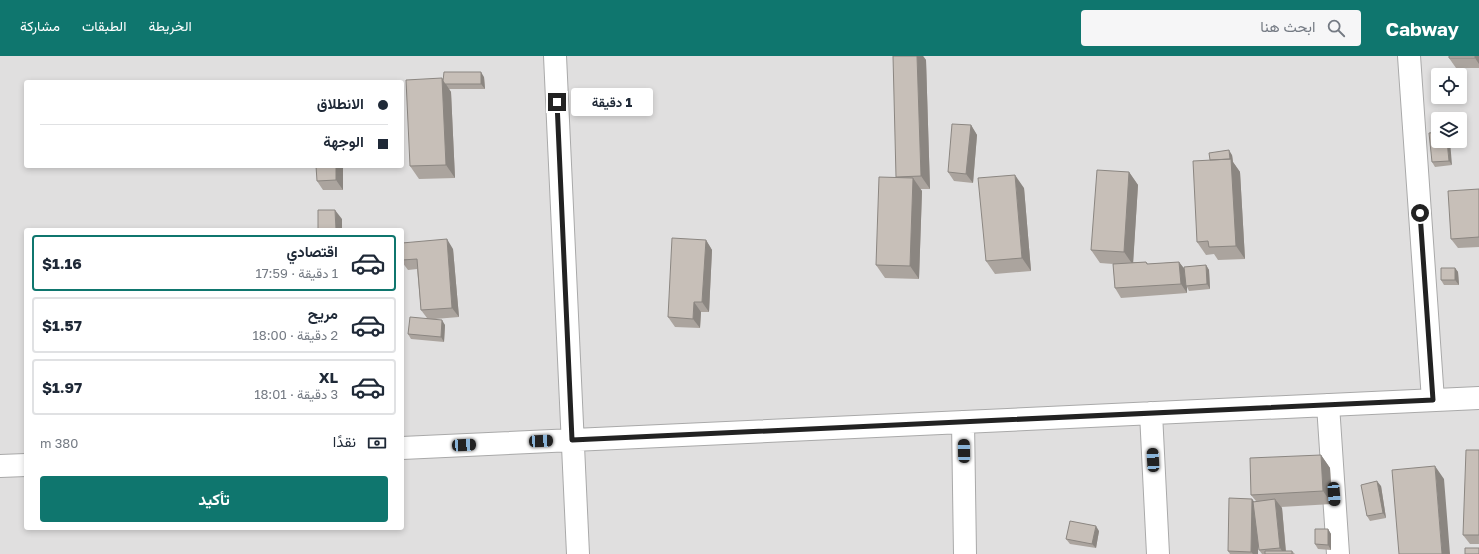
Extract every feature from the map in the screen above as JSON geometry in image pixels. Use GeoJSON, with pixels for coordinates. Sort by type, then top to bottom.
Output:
{"type":"FeatureCollection","features":[{"type":"Feature","properties":{"kind":"street"},"geometry":{"type":"LineString","coordinates":[[555,56],[578,554]]}},
{"type":"Feature","properties":{"kind":"street"},"geometry":{"type":"LineString","coordinates":[[1409,56],[1433,400]]}},
{"type":"Feature","properties":{"kind":"street"},"geometry":{"type":"LineString","coordinates":[[404,448],[1479,398]]}},
{"type":"Feature","properties":{"kind":"street"},"geometry":{"type":"LineString","coordinates":[[1328,405],[1338,554]]}},
{"type":"Feature","properties":{"kind":"street"},"geometry":{"type":"LineString","coordinates":[[1151,413],[1158,554]]}},
{"type":"Feature","properties":{"kind":"street"},"geometry":{"type":"LineString","coordinates":[[963,422],[965,554]]}},
{"type":"Feature","properties":{"kind":"street"},"geometry":{"type":"LineString","coordinates":[[0,466],[24,465]]}},
{"type":"Feature","properties":{"kind":"shaded area"},"geometry":{"type":"Polygon","coordinates":[[[0,56],[1479,56],[1479,554],[0,554],[0,56]]]}},
{"type":"Feature","properties":{"kind":"building"},"geometry":{"type":"Polygon","coordinates":[[[893,56],[917,56],[921,176],[896,177],[893,56]]]}},
{"type":"Feature","properties":{"kind":"building"},"geometry":{"type":"Polygon","coordinates":[[[1449,56],[1475,56],[1475,58],[1449,58],[1449,56]]]}},
{"type":"Feature","properties":{"kind":"building"},"geometry":{"type":"Polygon","coordinates":[[[444,72],[481,72],[481,84],[445,84],[443,81],[444,72]]]}},
{"type":"Feature","properties":{"kind":"building"},"geometry":{"type":"Polygon","coordinates":[[[442,78],[446,165],[410,166],[406,80],[442,78]]]}},
{"type":"Feature","properties":{"kind":"building"},"geometry":{"type":"Polygon","coordinates":[[[952,124],[971,125],[966,174],[948,172],[952,124]]]}},
{"type":"Feature","properties":{"kind":"building"},"geometry":{"type":"Polygon","coordinates":[[[1429,133],[1431,133],[1431,148],[1448,148],[1449,161],[1432,162],[1429,133]]]}},
{"type":"Feature","properties":{"kind":"building"},"geometry":{"type":"Polygon","coordinates":[[[1229,150],[1230,159],[1210,160],[1209,153],[1229,150]]]}},
{"type":"Feature","properties":{"kind":"building"},"geometry":{"type":"Polygon","coordinates":[[[1231,159],[1236,246],[1209,247],[1208,241],[1197,242],[1193,161],[1231,159]]]}},
{"type":"Feature","properties":{"kind":"building"},"geometry":{"type":"Polygon","coordinates":[[[316,168],[336,168],[336,180],[317,181],[316,168]]]}},
{"type":"Feature","properties":{"kind":"building"},"geometry":{"type":"Polygon","coordinates":[[[1097,170],[1129,172],[1124,252],[1091,250],[1097,170]]]}},
{"type":"Feature","properties":{"kind":"building"},"geometry":{"type":"Polygon","coordinates":[[[1015,175],[1022,258],[986,261],[978,178],[1015,175]]]}},
{"type":"Feature","properties":{"kind":"building"},"geometry":{"type":"Polygon","coordinates":[[[879,177],[913,178],[910,266],[876,265],[879,177]]]}},
{"type":"Feature","properties":{"kind":"building"},"geometry":{"type":"Polygon","coordinates":[[[1479,189],[1479,237],[1451,239],[1448,191],[1479,189]]]}},
{"type":"Feature","properties":{"kind":"building"},"geometry":{"type":"Polygon","coordinates":[[[318,210],[335,210],[336,228],[318,228],[318,210]]]}},
{"type":"Feature","properties":{"kind":"building"},"geometry":{"type":"Polygon","coordinates":[[[672,238],[706,240],[702,302],[694,302],[693,319],[668,317],[672,238]]]}},
{"type":"Feature","properties":{"kind":"building"},"geometry":{"type":"Polygon","coordinates":[[[447,239],[452,308],[421,310],[417,259],[404,260],[404,243],[447,239]]]}},
{"type":"Feature","properties":{"kind":"building"},"geometry":{"type":"Polygon","coordinates":[[[1146,262],[1147,264],[1179,262],[1181,284],[1115,288],[1113,264],[1146,262]]]}},
{"type":"Feature","properties":{"kind":"building"},"geometry":{"type":"Polygon","coordinates":[[[1206,265],[1207,284],[1186,286],[1184,267],[1206,265]]]}},
{"type":"Feature","properties":{"kind":"building"},"geometry":{"type":"Polygon","coordinates":[[[1441,268],[1455,268],[1455,280],[1441,280],[1441,268]]]}},
{"type":"Feature","properties":{"kind":"building"},"geometry":{"type":"Polygon","coordinates":[[[410,317],[442,320],[441,337],[408,334],[410,317]]]}},
{"type":"Feature","properties":{"kind":"building"},"geometry":{"type":"Polygon","coordinates":[[[1466,450],[1479,450],[1479,535],[1463,535],[1466,450]]]}},
{"type":"Feature","properties":{"kind":"building"},"geometry":{"type":"Polygon","coordinates":[[[1321,455],[1323,491],[1251,495],[1250,458],[1321,455]]]}},
{"type":"Feature","properties":{"kind":"building"},"geometry":{"type":"Polygon","coordinates":[[[1435,466],[1442,554],[1399,554],[1392,470],[1435,466]]]}},
{"type":"Feature","properties":{"kind":"building"},"geometry":{"type":"Polygon","coordinates":[[[1377,481],[1383,513],[1367,516],[1361,485],[1377,481]]]}},
{"type":"Feature","properties":{"kind":"building"},"geometry":{"type":"Polygon","coordinates":[[[1229,498],[1252,499],[1251,552],[1228,551],[1229,498]]]}},
{"type":"Feature","properties":{"kind":"building"},"geometry":{"type":"Polygon","coordinates":[[[1275,499],[1280,548],[1259,550],[1253,502],[1275,499]]]}},
{"type":"Feature","properties":{"kind":"building"},"geometry":{"type":"Polygon","coordinates":[[[1070,521],[1096,526],[1092,544],[1066,539],[1070,521]]]}},
{"type":"Feature","properties":{"kind":"building"},"geometry":{"type":"Polygon","coordinates":[[[1315,529],[1328,529],[1328,545],[1315,544],[1315,529]]]}},
{"type":"Feature","properties":{"kind":"building"},"geometry":{"type":"Polygon","coordinates":[[[1465,548],[1479,548],[1479,554],[1465,554],[1465,548]]]}},
{"type":"Feature","properties":{"kind":"building"},"geometry":{"type":"Polygon","coordinates":[[[1265,551],[1292,551],[1292,554],[1265,554],[1265,551]]]}},
{"type":"Feature","properties":{"kind":"route"},"geometry":{"type":"LineString","coordinates":[[557,102],[572,440],[1433,400],[1420,213]]}}]}
